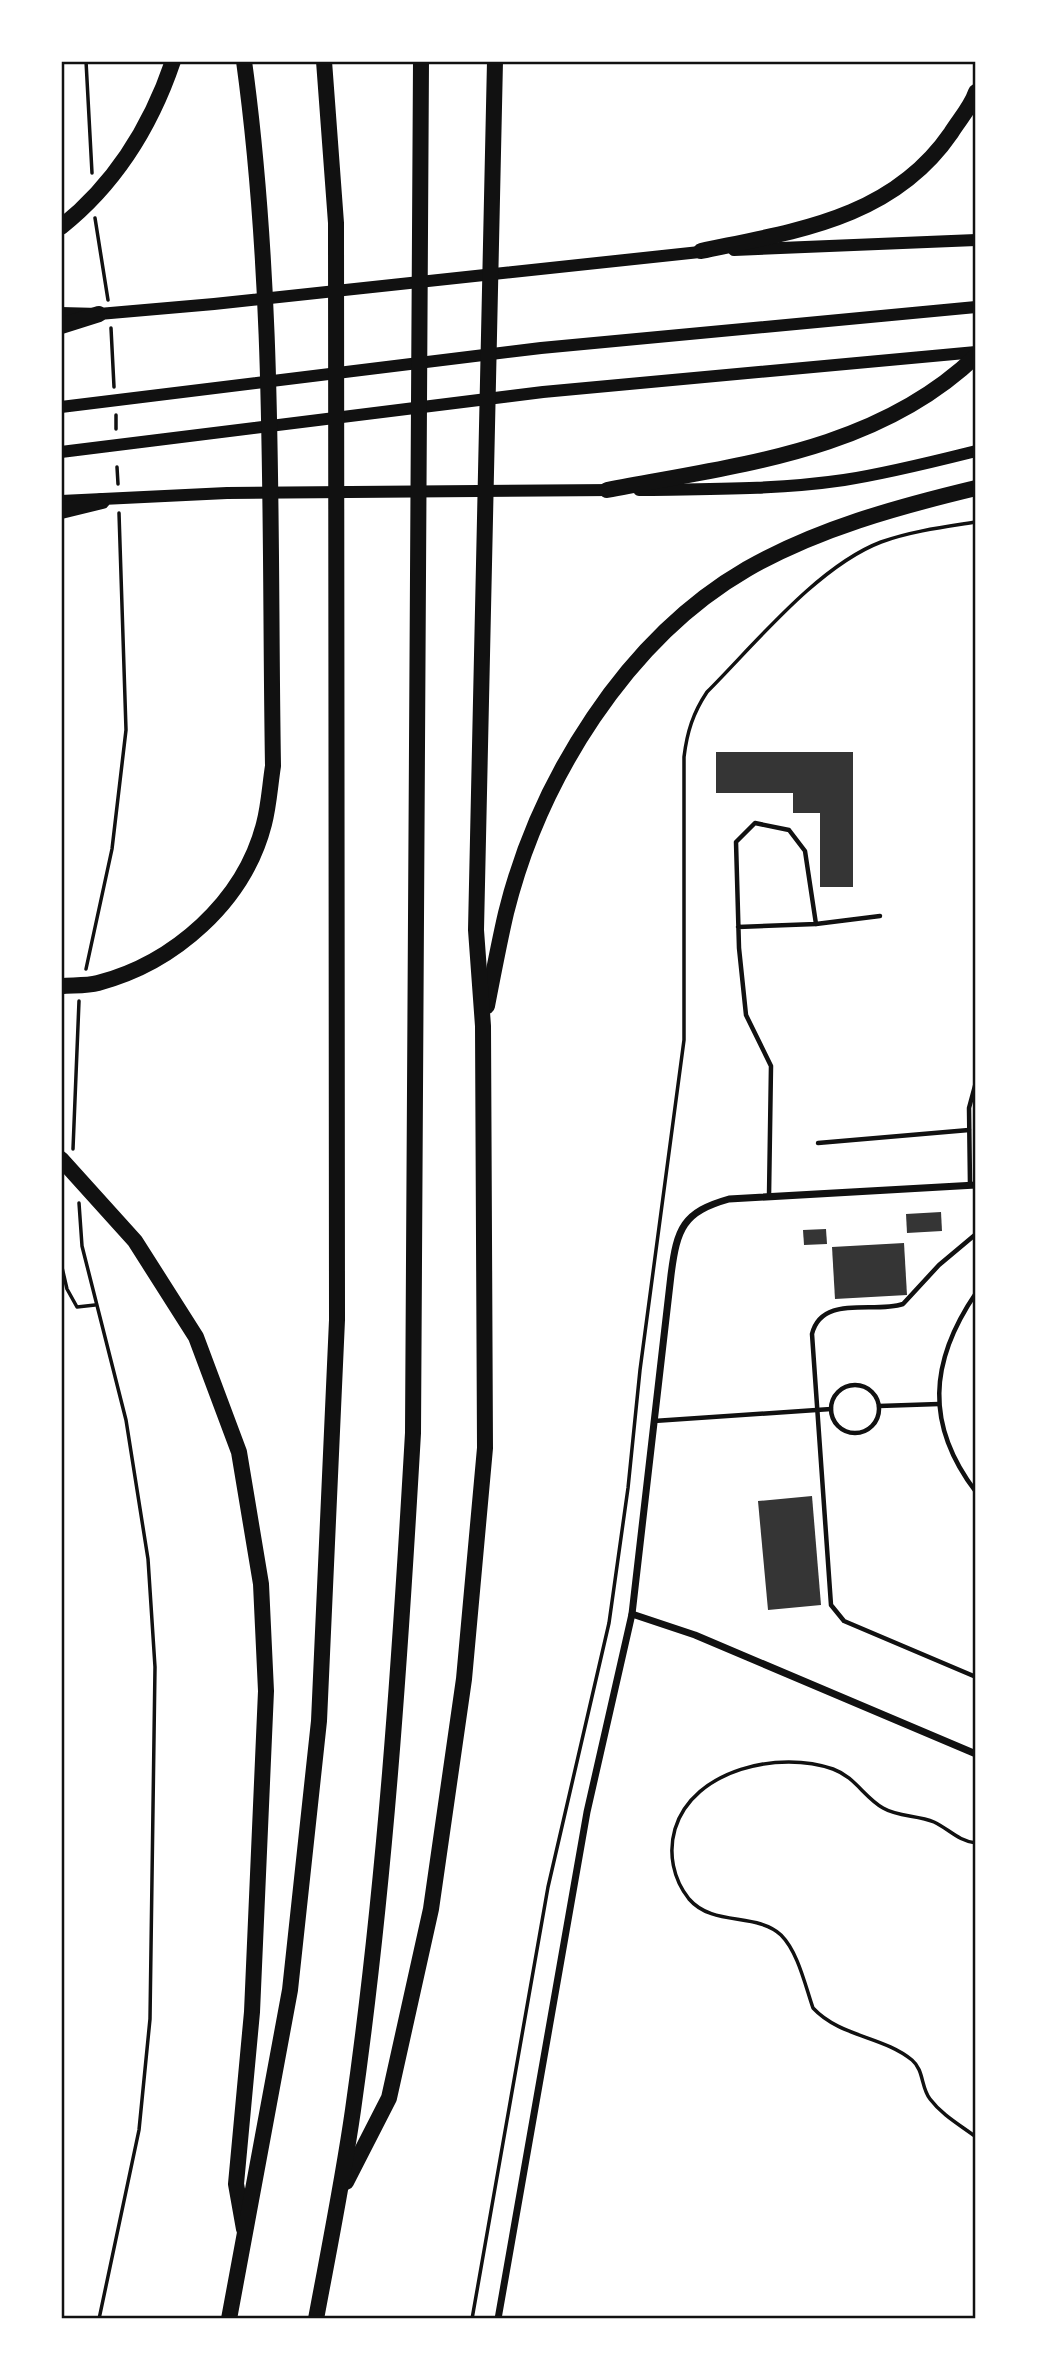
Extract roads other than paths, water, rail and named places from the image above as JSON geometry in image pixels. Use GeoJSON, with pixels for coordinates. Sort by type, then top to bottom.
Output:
{"type":"FeatureCollection","features":[{"type":"Feature","properties":{"kind":"highway"},"geometry":{"type":"LineString","coordinates":[[61,228],[80,212],[116,172],[142,133],[173,61]]}},
{"type":"Feature","properties":{"kind":"highway"},"geometry":{"type":"LineString","coordinates":[[61,986],[97,983],[154,962],[202,927],[240,880],[264,825],[273,766],[264,277],[253,130],[244,61]]}},
{"type":"Feature","properties":{"kind":"highway"},"geometry":{"type":"LineString","coordinates":[[229,2319],[246,2240],[290,1990],[319,1721],[337,1321],[337,223],[324,61]]}},
{"type":"Feature","properties":{"kind":"highway"},"geometry":{"type":"LineString","coordinates":[[316,2319],[353,2109],[383,1859],[402,1627],[413,1433],[421,61]]}},
{"type":"Feature","properties":{"kind":"highway"},"geometry":{"type":"LineString","coordinates":[[338,2196],[388,2098],[431,1909],[464,1679],[485,1448],[483,1026],[476,930],[495,61]]}},
{"type":"Feature","properties":{"kind":"highway"},"geometry":{"type":"LineString","coordinates":[[494,82],[500,61]]}},
{"type":"Feature","properties":{"kind":"highway"},"geometry":{"type":"LineString","coordinates":[[701,251],[817,226],[881,200],[935,156],[976,92]]}},
{"type":"Feature","properties":{"kind":"highway"},"geometry":{"type":"LineString","coordinates":[[61,326],[104,308]]}},
{"type":"Feature","properties":{"kind":"highway"},"geometry":{"type":"LineString","coordinates":[[607,490],[787,456],[822,445],[903,410],[954,377],[976,354]]}},
{"type":"Feature","properties":{"kind":"highway"},"geometry":{"type":"LineString","coordinates":[[483,1026],[507,911],[530,843],[558,777],[606,696],[670,626],[746,570],[821,534],[901,506],[976,488]]}},
{"type":"Feature","properties":{"kind":"highway"},"geometry":{"type":"LineString","coordinates":[[61,511],[102,500]]}},
{"type":"Feature","properties":{"kind":"highway"},"geometry":{"type":"LineString","coordinates":[[67,1159],[135,1241],[196,1337],[239,1452],[244,1479],[261,1584],[266,1691],[252,2012],[236,2184],[246,2240]]}},
{"type":"Feature","properties":{"kind":"main road"},"geometry":{"type":"LineString","coordinates":[[61,313],[104,308],[214,304],[701,251],[976,240]]}},
{"type":"Feature","properties":{"kind":"main road"},"geometry":{"type":"LineString","coordinates":[[61,407],[541,348],[976,307]]}},
{"type":"Feature","properties":{"kind":"main road"},"geometry":{"type":"LineString","coordinates":[[61,452],[543,392],[976,354]]}},
{"type":"Feature","properties":{"kind":"main road"},"geometry":{"type":"LineString","coordinates":[[61,501],[227,493],[779,487],[843,480],[976,451]]}},
{"type":"Feature","properties":{"kind":"street"},"geometry":{"type":"LineString","coordinates":[[498,2319],[587,1812],[632,1614],[674,1249],[681,1230],[697,1210],[729,1199],[973,1185]]}},
{"type":"Feature","properties":{"kind":"street"},"geometry":{"type":"LineString","coordinates":[[632,1614],[695,1635],[976,1754]]}},
{"type":"Feature","properties":{"kind":"lane"},"geometry":{"type":"LineString","coordinates":[[769,1197],[771,1066],[746,1016],[738,927],[736,842],[755,822],[789,830],[805,851],[816,924]]}},
{"type":"Feature","properties":{"kind":"lane"},"geometry":{"type":"LineString","coordinates":[[738,927],[816,924],[880,916]]}},
{"type":"Feature","properties":{"kind":"lane"},"geometry":{"type":"LineString","coordinates":[[973,1185],[969,1108],[976,1082]]}},
{"type":"Feature","properties":{"kind":"lane"},"geometry":{"type":"LineString","coordinates":[[818,1143],[970,1130]]}},
{"type":"Feature","properties":{"kind":"lane"},"geometry":{"type":"LineString","coordinates":[[976,1234],[939,1265],[903,1304],[836,1309],[822,1316],[812,1334],[829,1598],[834,1611],[851,1624],[976,1677]]}},
{"type":"Feature","properties":{"kind":"lane"},"geometry":{"type":"LineString","coordinates":[[976,1293],[955,1328],[947,1349],[939,1404],[945,1440],[976,1492]]}},
{"type":"Feature","properties":{"kind":"lane"},"geometry":{"type":"LineString","coordinates":[[856,1385],[871,1391],[879,1405],[876,1421],[870,1427],[854,1433],[839,1427],[831,1409],[840,1390],[856,1385]]}},
{"type":"Feature","properties":{"kind":"lane"},"geometry":{"type":"LineString","coordinates":[[879,1405],[939,1404]]}},
{"type":"Feature","properties":{"kind":"lane"},"geometry":{"type":"LineString","coordinates":[[653,1422],[831,1409]]}}]}
